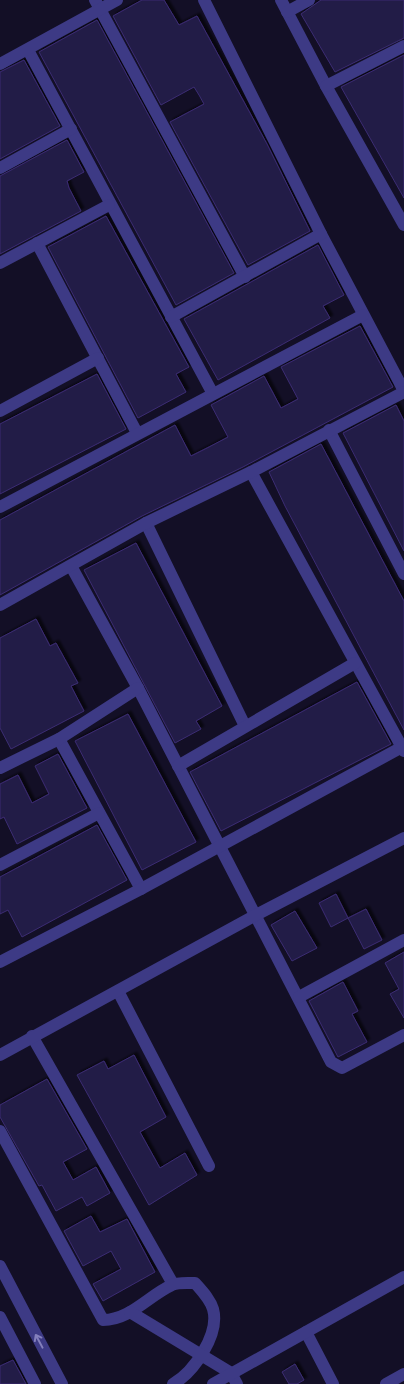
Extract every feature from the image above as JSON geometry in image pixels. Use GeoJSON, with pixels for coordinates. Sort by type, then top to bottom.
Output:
{"type":"FeatureCollection","features":[{"type":"Feature","properties":{"kind":"street"},"geometry":{"type":"LineString","coordinates":[[0,64],[28,50],[97,4],[117,0]]}},
{"type":"Feature","properties":{"kind":"street"},"geometry":{"type":"LineString","coordinates":[[0,605],[146,523],[251,472],[404,391],[321,234],[204,0]]}},
{"type":"Feature","properties":{"kind":"street"},"geometry":{"type":"LineString","coordinates":[[281,0],[326,86],[404,225]]}},
{"type":"Feature","properties":{"kind":"street"},"geometry":{"type":"LineString","coordinates":[[287,12],[309,0]]}},
{"type":"Feature","properties":{"kind":"street"},"geometry":{"type":"LineString","coordinates":[[97,4],[245,276]]}},
{"type":"Feature","properties":{"kind":"street"},"geometry":{"type":"LineString","coordinates":[[326,86],[404,46]]}},
{"type":"Feature","properties":{"kind":"street"},"geometry":{"type":"LineString","coordinates":[[28,50],[213,394]]}},
{"type":"Feature","properties":{"kind":"street"},"geometry":{"type":"LineString","coordinates":[[0,168],[71,129]]}},
{"type":"Feature","properties":{"kind":"street"},"geometry":{"type":"LineString","coordinates":[[0,262],[110,204]]}},
{"type":"Feature","properties":{"kind":"street"},"geometry":{"type":"LineString","coordinates":[[171,317],[321,234]]}},
{"type":"Feature","properties":{"kind":"street"},"geometry":{"type":"LineString","coordinates":[[37,243],[137,433]]}},
{"type":"Feature","properties":{"kind":"street"},"geometry":{"type":"LineString","coordinates":[[0,507],[363,315]]}},
{"type":"Feature","properties":{"kind":"street"},"geometry":{"type":"LineString","coordinates":[[0,411],[98,358]]}},
{"type":"Feature","properties":{"kind":"street"},"geometry":{"type":"LineString","coordinates":[[329,430],[404,574]]}},
{"type":"Feature","properties":{"kind":"street"},"geometry":{"type":"LineString","coordinates":[[0,962],[141,889],[403,748],[251,472]]}},
{"type":"Feature","properties":{"kind":"street"},"geometry":{"type":"LineString","coordinates":[[146,523],[245,726]]}},
{"type":"Feature","properties":{"kind":"street"},"geometry":{"type":"LineString","coordinates":[[71,566],[138,688],[331,1062],[342,1068],[404,1035]]}},
{"type":"Feature","properties":{"kind":"street"},"geometry":{"type":"LineString","coordinates":[[178,766],[355,663]]}},
{"type":"Feature","properties":{"kind":"street"},"geometry":{"type":"LineString","coordinates":[[0,768],[59,739],[138,688]]}},
{"type":"Feature","properties":{"kind":"street"},"geometry":{"type":"LineString","coordinates":[[59,739],[141,889]]}},
{"type":"Feature","properties":{"kind":"street"},"geometry":{"type":"LineString","coordinates":[[0,865],[99,813]]}},
{"type":"Feature","properties":{"kind":"street"},"geometry":{"type":"LineString","coordinates":[[0,1055],[256,915],[404,838]]}},
{"type":"Feature","properties":{"kind":"street"},"geometry":{"type":"LineString","coordinates":[[299,997],[404,940]]}},
{"type":"Feature","properties":{"kind":"street"},"geometry":{"type":"LineString","coordinates":[[118,990],[210,1166]]}},
{"type":"Feature","properties":{"kind":"street"},"geometry":{"type":"LineString","coordinates":[[32,1036],[173,1284]]}},
{"type":"Feature","properties":{"kind":"street"},"geometry":{"type":"LineString","coordinates":[[0,1131],[102,1320],[111,1320],[130,1312],[173,1284],[196,1283],[207,1296],[213,1310],[213,1326],[201,1355],[189,1372],[173,1384]]}},
{"type":"Feature","properties":{"kind":"street"},"geometry":{"type":"LineString","coordinates":[[0,1266],[62,1384]]}},
{"type":"Feature","properties":{"kind":"street"},"geometry":{"type":"LineString","coordinates":[[213,1384],[234,1379],[306,1332],[404,1277]]}},
{"type":"Feature","properties":{"kind":"street"},"geometry":{"type":"LineString","coordinates":[[130,1312],[201,1355],[234,1379]]}},
{"type":"Feature","properties":{"kind":"street"},"geometry":{"type":"LineString","coordinates":[[0,1317],[35,1384]]}},
{"type":"Feature","properties":{"kind":"street"},"geometry":{"type":"LineString","coordinates":[[306,1332],[333,1384]]}},
{"type":"Feature","properties":{"kind":"street"},"geometry":{"type":"LineString","coordinates":[[386,1384],[404,1374]]}},
{"type":"Feature","properties":{"kind":"building"},"geometry":{"type":"Polygon","coordinates":[[[142,0],[164,0],[179,25],[197,16],[267,144],[310,231],[248,265],[170,122],[204,104],[194,87],[161,105],[113,16],[142,0]]]}},
{"type":"Feature","properties":{"kind":"building"},"geometry":{"type":"Polygon","coordinates":[[[321,0],[404,0],[404,38],[335,72],[301,14],[321,0]]]}},
{"type":"Feature","properties":{"kind":"building"},"geometry":{"type":"Polygon","coordinates":[[[97,20],[234,273],[176,305],[39,52],[97,20]]]}},
{"type":"Feature","properties":{"kind":"building"},"geometry":{"type":"Polygon","coordinates":[[[404,55],[404,198],[341,87],[404,55]]]}},
{"type":"Feature","properties":{"kind":"building"},"geometry":{"type":"Polygon","coordinates":[[[24,60],[60,126],[0,159],[0,72],[24,60]]]}},
{"type":"Feature","properties":{"kind":"building"},"geometry":{"type":"Polygon","coordinates":[[[67,140],[84,172],[67,181],[81,211],[0,254],[0,176],[67,140]]]}},
{"type":"Feature","properties":{"kind":"building"},"geometry":{"type":"Polygon","coordinates":[[[106,216],[189,367],[176,374],[186,392],[138,418],[48,247],[106,216]]]}},
{"type":"Feature","properties":{"kind":"building"},"geometry":{"type":"Polygon","coordinates":[[[318,245],[344,295],[323,306],[330,318],[218,380],[184,319],[318,245]]]}},
{"type":"Feature","properties":{"kind":"building"},"geometry":{"type":"Polygon","coordinates":[[[360,326],[393,387],[243,467],[142,516],[0,595],[0,520],[175,425],[191,456],[228,437],[211,405],[264,376],[281,408],[298,399],[281,367],[360,326]]]}},
{"type":"Feature","properties":{"kind":"building"},"geometry":{"type":"Polygon","coordinates":[[[97,374],[126,429],[0,494],[0,424],[97,374]]]}},
{"type":"Feature","properties":{"kind":"building"},"geometry":{"type":"Polygon","coordinates":[[[396,405],[404,421],[404,551],[343,433],[396,405]]]}},
{"type":"Feature","properties":{"kind":"building"},"geometry":{"type":"Polygon","coordinates":[[[321,444],[404,601],[404,730],[285,506],[269,472],[321,444]]]}},
{"type":"Feature","properties":{"kind":"building"},"geometry":{"type":"Polygon","coordinates":[[[136,543],[222,706],[196,721],[201,729],[175,743],[84,570],[136,543]]]}},
{"type":"Feature","properties":{"kind":"building"},"geometry":{"type":"Polygon","coordinates":[[[36,619],[50,646],[56,643],[78,683],[71,686],[84,711],[11,749],[0,728],[0,638],[36,619]]]}},
{"type":"Feature","properties":{"kind":"building"},"geometry":{"type":"Polygon","coordinates":[[[357,682],[391,744],[221,831],[190,772],[357,682]]]}},
{"type":"Feature","properties":{"kind":"building"},"geometry":{"type":"Polygon","coordinates":[[[128,714],[196,842],[142,870],[75,741],[128,714]]]}},
{"type":"Feature","properties":{"kind":"building"},"geometry":{"type":"Polygon","coordinates":[[[58,754],[87,808],[17,844],[4,817],[0,819],[0,784],[18,775],[32,803],[49,794],[35,766],[58,754]]]}},
{"type":"Feature","properties":{"kind":"building"},"geometry":{"type":"Polygon","coordinates":[[[97,825],[127,880],[22,937],[8,910],[0,914],[0,877],[97,825]]]}},
{"type":"Feature","properties":{"kind":"building"},"geometry":{"type":"Polygon","coordinates":[[[336,894],[348,918],[331,927],[319,903],[336,894]]]}},
{"type":"Feature","properties":{"kind":"building"},"geometry":{"type":"Polygon","coordinates":[[[366,909],[382,940],[364,949],[348,918],[366,909]]]}},
{"type":"Feature","properties":{"kind":"building"},"geometry":{"type":"Polygon","coordinates":[[[295,911],[317,948],[292,961],[271,925],[295,911]]]}},
{"type":"Feature","properties":{"kind":"building"},"geometry":{"type":"Polygon","coordinates":[[[404,952],[404,1018],[390,994],[399,989],[385,963],[404,952]]]}},
{"type":"Feature","properties":{"kind":"building"},"geometry":{"type":"Polygon","coordinates":[[[343,982],[358,1011],[352,1014],[367,1042],[338,1057],[309,1001],[343,982]]]}},
{"type":"Feature","properties":{"kind":"building"},"geometry":{"type":"Polygon","coordinates":[[[134,1055],[166,1117],[140,1132],[160,1168],[185,1153],[197,1175],[149,1205],[77,1075],[104,1061],[108,1069],[134,1055]]]}},
{"type":"Feature","properties":{"kind":"building"},"geometry":{"type":"Polygon","coordinates":[[[47,1079],[87,1149],[63,1162],[73,1180],[96,1167],[110,1193],[87,1206],[82,1197],[56,1211],[42,1185],[39,1186],[0,1117],[0,1105],[47,1079]]]}},
{"type":"Feature","properties":{"kind":"building"},"geometry":{"type":"Polygon","coordinates":[[[91,1216],[100,1232],[127,1219],[155,1272],[103,1301],[93,1284],[121,1269],[111,1251],[83,1266],[64,1231],[91,1216]]]}},
{"type":"Feature","properties":{"kind":"building"},"geometry":{"type":"Polygon","coordinates":[[[13,1360],[26,1384],[0,1384],[0,1366],[13,1360]]]}},
{"type":"Feature","properties":{"kind":"building"},"geometry":{"type":"Polygon","coordinates":[[[295,1364],[304,1380],[297,1384],[289,1384],[282,1372],[295,1364]]]}}]}
